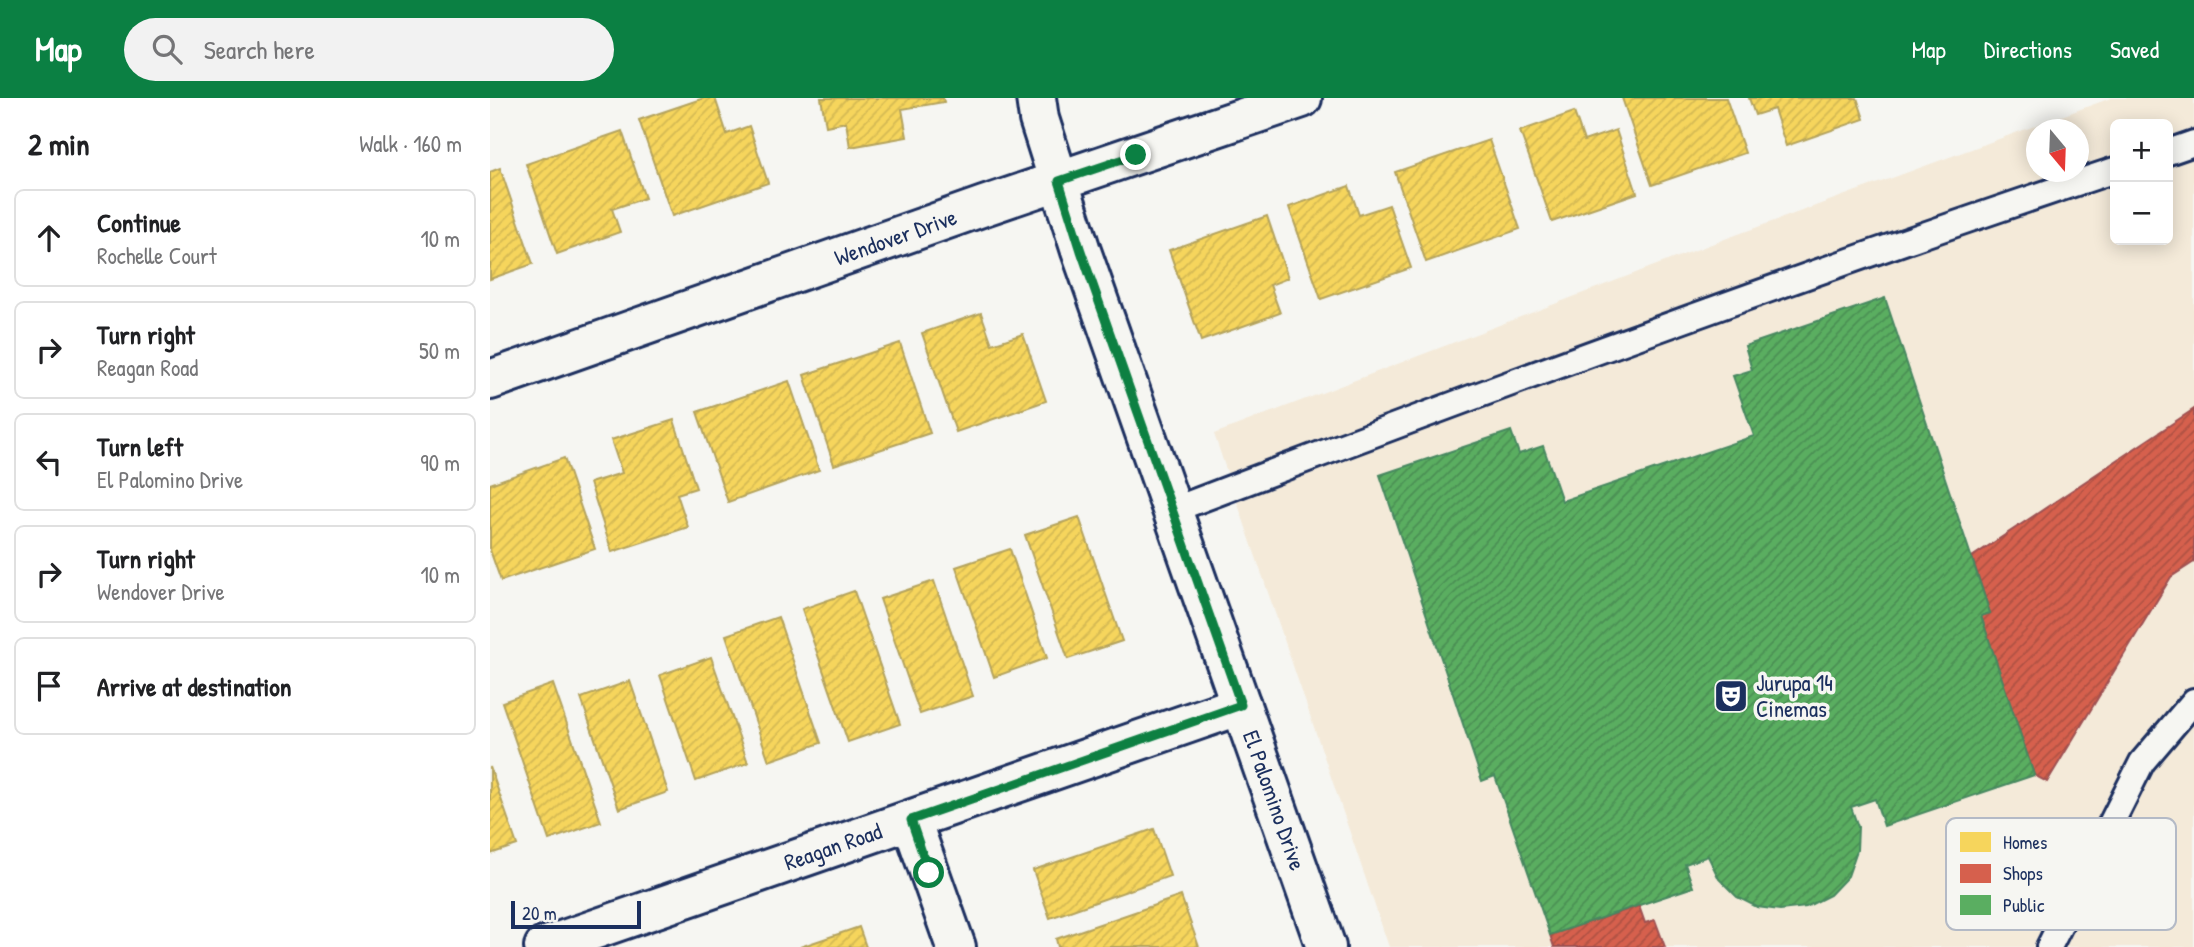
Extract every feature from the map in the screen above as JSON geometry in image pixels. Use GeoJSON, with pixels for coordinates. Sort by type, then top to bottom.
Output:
{"type":"FeatureCollection","features":[{"type":"Feature","properties":{"kind":"street","name":"El Palomino Drive"},"geometry":{"type":"LineString","coordinates":[[1036,98],[1039,118],[1081,251],[1326,947]]}},
{"type":"Feature","properties":{"kind":"street","name":"Wendover Drive"},"geometry":{"type":"LineString","coordinates":[[490,380],[1302,98]]}},
{"type":"Feature","properties":{"kind":"street","name":"Reagan Road"},"geometry":{"type":"LineString","coordinates":[[544,947],[1241,705]]}},
{"type":"Feature","properties":{"kind":"street"},"geometry":{"type":"LineString","coordinates":[[911,820],[956,947]]}},
{"type":"Feature","properties":{"kind":"lane"},"geometry":{"type":"LineString","coordinates":[[2173,150],[2194,143]]}},
{"type":"Feature","properties":{"kind":"lane"},"geometry":{"type":"LineString","coordinates":[[1173,510],[1377,433],[1959,222],[2110,172]]}},
{"type":"Feature","properties":{"kind":"lane"},"geometry":{"type":"LineString","coordinates":[[2114,818],[2142,762],[2193,703]]}},
{"type":"Feature","properties":{"kind":"lane"},"geometry":{"type":"LineString","coordinates":[[2049,947],[2058,930]]}},
{"type":"Feature","properties":{"kind":"shaded area"},"geometry":{"type":"Polygon","coordinates":[[[2111,98],[2194,98],[2194,947],[1389,947],[1214,434],[1722,240],[2026,129],[2026,182],[2089,182],[2089,119],[2053,119],[2111,98]]]}},
{"type":"Feature","properties":{"kind":"building: Homes"},"geometry":{"type":"Polygon","coordinates":[[[704,98],[715,98],[727,134],[749,126],[768,183],[672,216],[639,120],[704,98]]]}},
{"type":"Feature","properties":{"kind":"building: Homes"},"geometry":{"type":"Polygon","coordinates":[[[821,98],[943,98],[944,102],[902,109],[907,137],[850,147],[846,122],[826,126],[821,98]]]}},
{"type":"Feature","properties":{"kind":"building: Homes"},"geometry":{"type":"Polygon","coordinates":[[[1622,98],[1726,98],[1745,153],[1652,185],[1622,98]]]}},
{"type":"Feature","properties":{"kind":"building: Homes"},"geometry":{"type":"Polygon","coordinates":[[[1749,98],[1857,98],[1864,119],[1786,146],[1774,109],[1755,115],[1749,98]]]}},
{"type":"Feature","properties":{"kind":"building: Homes"},"geometry":{"type":"Polygon","coordinates":[[[1574,112],[1584,141],[1616,130],[1637,193],[1552,222],[1520,131],[1574,112]]]}},
{"type":"Feature","properties":{"kind":"building: Homes"},"geometry":{"type":"Polygon","coordinates":[[[622,131],[645,198],[612,209],[620,232],[557,254],[526,164],[622,131]]]}},
{"type":"Feature","properties":{"kind":"building: Homes"},"geometry":{"type":"Polygon","coordinates":[[[1489,140],[1520,229],[1426,262],[1395,172],[1489,140]]]}},
{"type":"Feature","properties":{"kind":"building: Homes"},"geometry":{"type":"Polygon","coordinates":[[[500,168],[533,264],[490,279],[490,172],[500,168]]]}},
{"type":"Feature","properties":{"kind":"building: Homes"},"geometry":{"type":"Polygon","coordinates":[[[1349,186],[1359,215],[1389,205],[1411,268],[1321,299],[1289,207],[1349,186]]]}},
{"type":"Feature","properties":{"kind":"building: Homes"},"geometry":{"type":"Polygon","coordinates":[[[1267,216],[1288,278],[1270,285],[1280,313],[1201,341],[1169,250],[1267,216]]]}},
{"type":"Feature","properties":{"kind":"building: Homes"},"geometry":{"type":"Polygon","coordinates":[[[981,313],[992,344],[1023,334],[1046,401],[956,432],[922,333],[981,313]]]}},
{"type":"Feature","properties":{"kind":"building: Homes"},"geometry":{"type":"Polygon","coordinates":[[[900,343],[930,433],[834,465],[804,375],[900,343]]]}},
{"type":"Feature","properties":{"kind":"building: Homes"},"geometry":{"type":"Polygon","coordinates":[[[789,381],[819,470],[728,502],[697,412],[789,381]]]}},
{"type":"Feature","properties":{"kind":"building: Homes"},"geometry":{"type":"Polygon","coordinates":[[[674,420],[696,488],[677,494],[688,527],[612,552],[590,483],[622,473],[611,440],[674,420]]]}},
{"type":"Feature","properties":{"kind":"building: Homes"},"geometry":{"type":"Polygon","coordinates":[[[564,458],[595,549],[501,581],[490,550],[490,484],[564,458]]]}},
{"type":"Feature","properties":{"kind":"building: Homes"},"geometry":{"type":"Polygon","coordinates":[[[1079,517],[1122,641],[1068,659],[1025,535],[1079,517]]]}},
{"type":"Feature","properties":{"kind":"building: Homes"},"geometry":{"type":"Polygon","coordinates":[[[1010,549],[1047,658],[994,677],[956,567],[1010,549]]]}},
{"type":"Feature","properties":{"kind":"building: Homes"},"geometry":{"type":"Polygon","coordinates":[[[934,581],[973,696],[920,714],[880,599],[934,581]]]}},
{"type":"Feature","properties":{"kind":"building: Homes"},"geometry":{"type":"Polygon","coordinates":[[[854,591],[900,724],[848,742],[802,609],[854,591]]]}},
{"type":"Feature","properties":{"kind":"building: Homes"},"geometry":{"type":"Polygon","coordinates":[[[778,617],[821,743],[769,761],[726,635],[778,617]]]}},
{"type":"Feature","properties":{"kind":"building: Homes"},"geometry":{"type":"Polygon","coordinates":[[[711,657],[748,763],[696,781],[660,675],[711,657]]]}},
{"type":"Feature","properties":{"kind":"building: Homes"},"geometry":{"type":"Polygon","coordinates":[[[630,681],[668,792],[619,809],[581,698],[630,681]]]}},
{"type":"Feature","properties":{"kind":"building: Homes"},"geometry":{"type":"Polygon","coordinates":[[[553,684],[601,822],[549,840],[502,702],[553,684]]]}},
{"type":"Feature","properties":{"kind":"building: Homes"},"geometry":{"type":"Polygon","coordinates":[[[490,767],[517,845],[490,854],[490,767]]]}},
{"type":"Feature","properties":{"kind":"building: Homes"},"geometry":{"type":"Polygon","coordinates":[[[1154,829],[1170,876],[1050,918],[1033,870],[1154,829]]]}},
{"type":"Feature","properties":{"kind":"building: Homes"},"geometry":{"type":"Polygon","coordinates":[[[1181,896],[1199,947],[1058,947],[1056,939],[1181,896]]]}},
{"type":"Feature","properties":{"kind":"building: Homes"},"geometry":{"type":"Polygon","coordinates":[[[859,927],[866,947],[800,947],[859,927]]]}},
{"type":"Feature","properties":{"kind":"building: Shops"},"geometry":{"type":"Polygon","coordinates":[[[2194,409],[2194,562],[2171,577],[2047,782],[2034,775],[1981,616],[1990,613],[1972,557],[2194,409]]]}},
{"type":"Feature","properties":{"kind":"building: Shops"},"geometry":{"type":"Polygon","coordinates":[[[1639,906],[1645,923],[1655,920],[1665,947],[1554,947],[1550,935],[1639,906]]]}},
{"type":"Feature","properties":{"kind":"building: Public","name":"Jurupa 14 Cinemas"},"geometry":{"type":"Polygon","coordinates":[[[1885,298],[1990,613],[1981,616],[2034,775],[1884,826],[1875,799],[1851,807],[1858,827],[1857,850],[1848,876],[1830,895],[1806,907],[1780,910],[1757,907],[1737,897],[1719,879],[1708,856],[1685,864],[1693,887],[1550,935],[1495,776],[1482,781],[1380,475],[1511,431],[1519,454],[1543,446],[1562,501],[1754,436],[1733,376],[1752,370],[1745,346],[1885,298]]]}},
{"type":"Feature","properties":{"kind":"place","name":"Jurupa 14 Cinemas"},"geometry":{"type":"Point","coordinates":[1731,696]}},
{"type":"Feature","properties":{"kind":"route"},"geometry":{"type":"LineString","coordinates":[[929,873],[911,820],[1241,705],[1081,251],[1059,181],[1136,155]]}}]}
